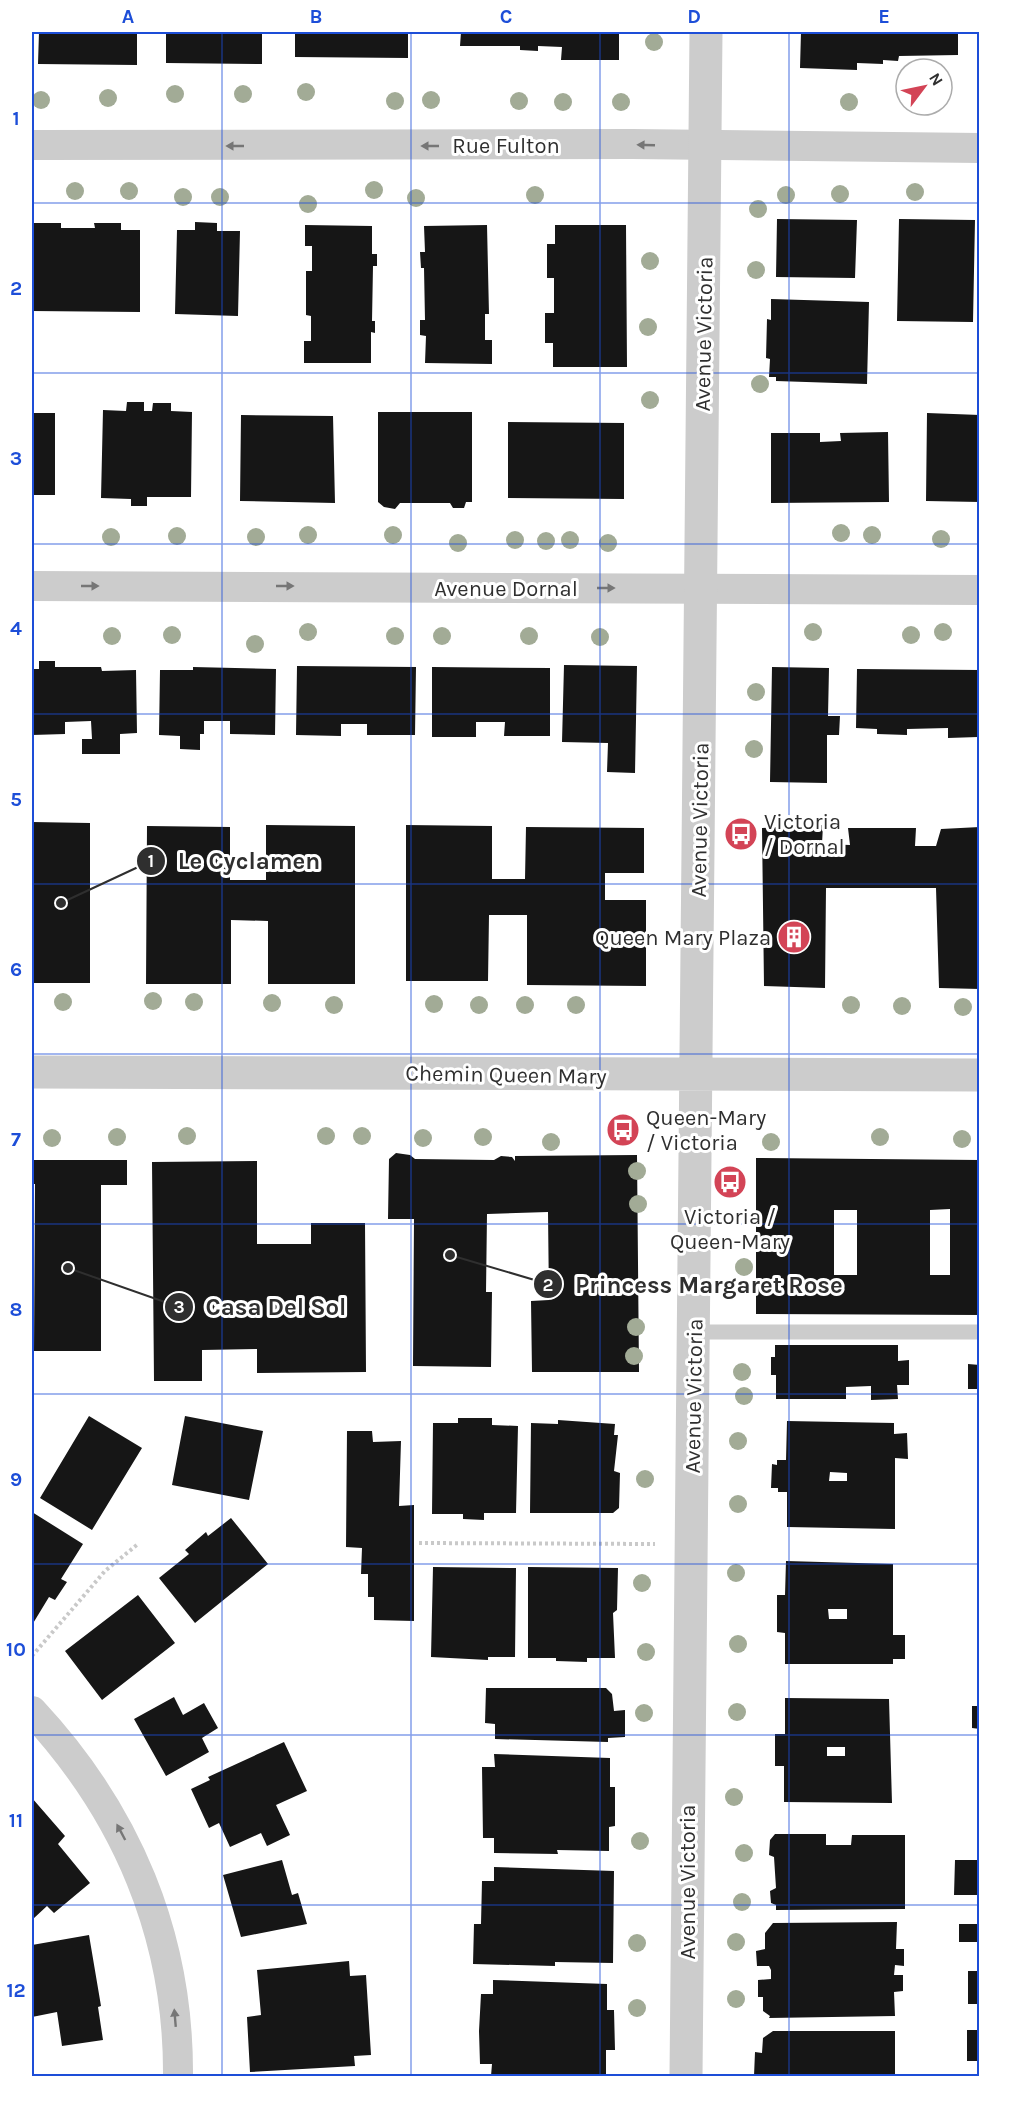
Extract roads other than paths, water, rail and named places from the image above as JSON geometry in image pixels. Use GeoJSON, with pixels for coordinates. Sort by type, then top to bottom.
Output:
{"type":"FeatureCollection","features":[{"type":"Feature","properties":{"kind":"street","name":"Avenue Victoria"},"geometry":{"type":"LineString","coordinates":[[686,2076],[706,32]]}},
{"type":"Feature","properties":{"kind":"street","name":"Rue Fulton"},"geometry":{"type":"LineString","coordinates":[[32,145],[980,147]]}},
{"type":"Feature","properties":{"kind":"street","name":"Avenue Dornal"},"geometry":{"type":"LineString","coordinates":[[32,586],[980,590]]}},
{"type":"Feature","properties":{"kind":"street","name":"Chemin Queen Mary"},"geometry":{"type":"LineString","coordinates":[[32,1072],[696,1076],[980,1075]]}},
{"type":"Feature","properties":{"kind":"street"},"geometry":{"type":"LineString","coordinates":[[32,1711],[65,1748],[98,1794],[126,1843],[141,1877],[159,1930],[172,1988],[178,2076]]}},
{"type":"Feature","properties":{"kind":"lane"},"geometry":{"type":"LineString","coordinates":[[693,1332],[980,1332]]}},
{"type":"Feature","properties":{"kind":"place","name":"Victoria / Dornal"},"geometry":{"type":"Point","coordinates":[741,834]}},
{"type":"Feature","properties":{"kind":"place","name":"Le Cyclamen"},"geometry":{"type":"Point","coordinates":[61,903]}},
{"type":"Feature","properties":{"kind":"place","name":"Queen Mary Plaza"},"geometry":{"type":"Point","coordinates":[794,937]}},
{"type":"Feature","properties":{"kind":"place","name":"Queen-Mary / Victoria"},"geometry":{"type":"Point","coordinates":[623,1130]}},
{"type":"Feature","properties":{"kind":"place","name":"Victoria / Queen-Mary"},"geometry":{"type":"Point","coordinates":[730,1182]}},
{"type":"Feature","properties":{"kind":"place","name":"Princess Margaret Rose"},"geometry":{"type":"Point","coordinates":[450,1255]}},
{"type":"Feature","properties":{"kind":"place","name":"Casa Del Sol"},"geometry":{"type":"Point","coordinates":[68,1268]}}]}
